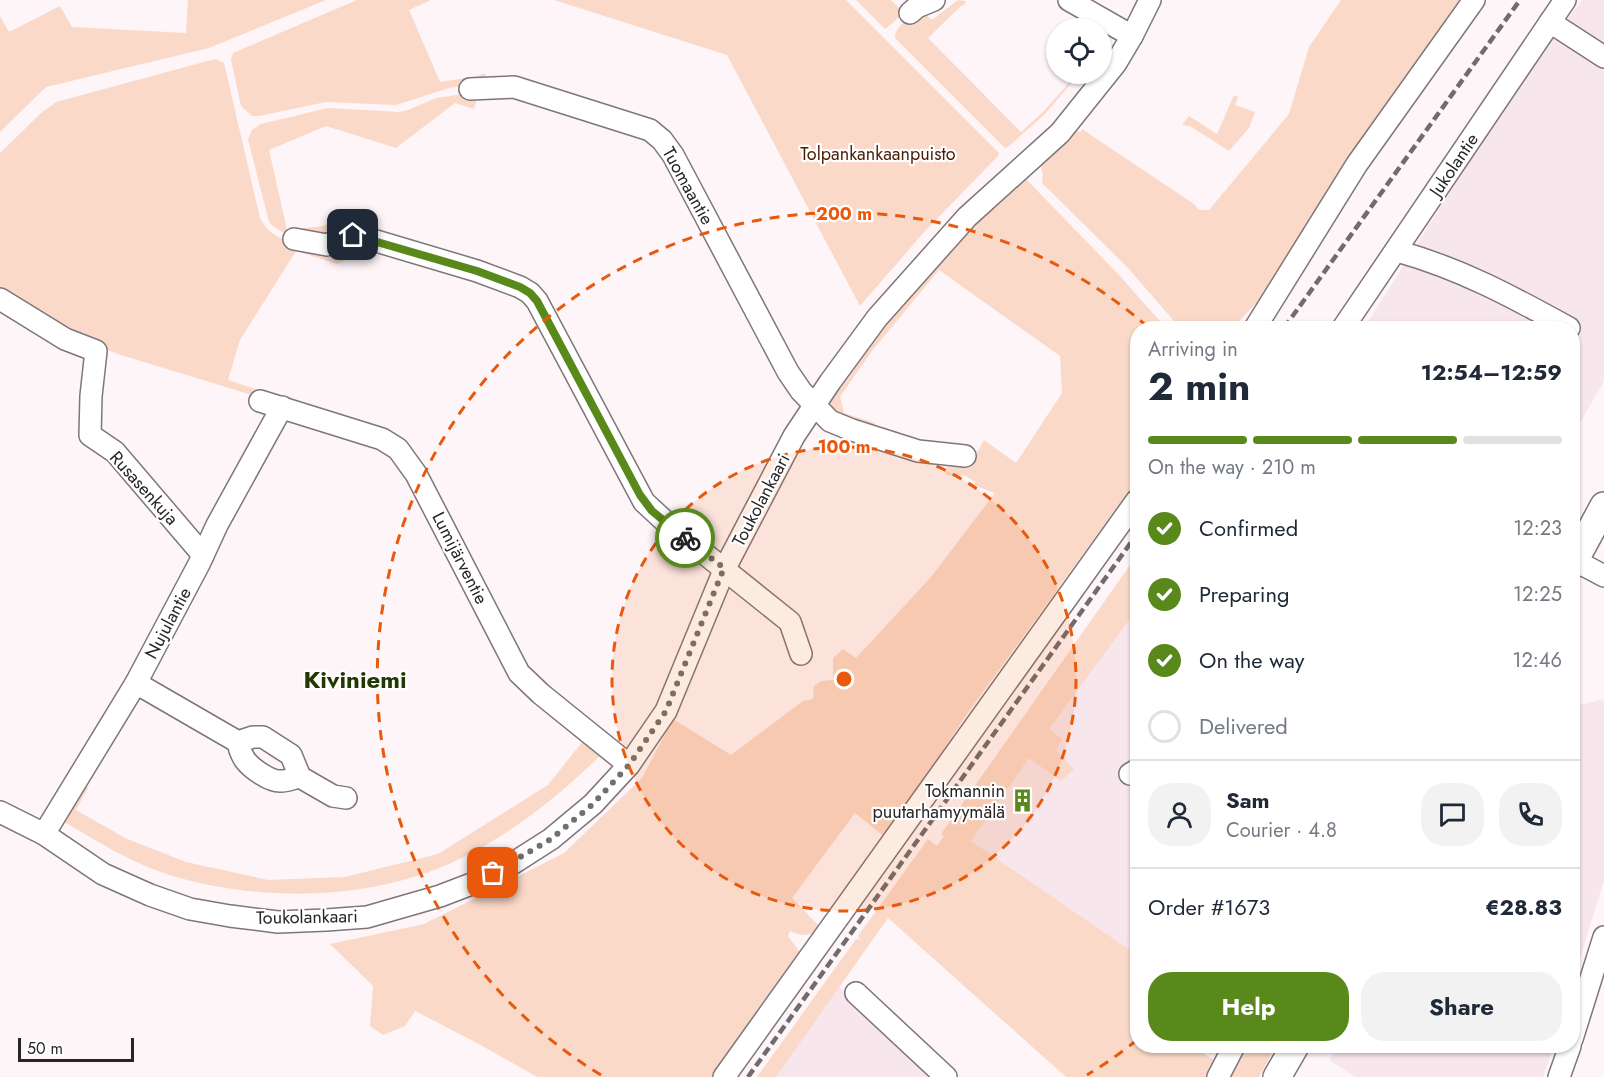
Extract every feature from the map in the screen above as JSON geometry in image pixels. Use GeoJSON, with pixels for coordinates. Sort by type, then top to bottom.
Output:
{"type":"FeatureCollection","features":[{"type":"Feature","properties":{"kind":"main road"},"geometry":{"type":"LineString","coordinates":[[1580,549],[1604,506]]}},
{"type":"Feature","properties":{"kind":"main road"},"geometry":{"type":"LineString","coordinates":[[1277,1077],[1291,1053]]}},
{"type":"Feature","properties":{"kind":"street"},"geometry":{"type":"LineString","coordinates":[[910,13],[916,7],[934,0]]}},
{"type":"Feature","properties":{"kind":"street"},"geometry":{"type":"LineString","coordinates":[[1069,0],[1132,36]]}},
{"type":"Feature","properties":{"kind":"street","name":"Toukolankaari"},"geometry":{"type":"LineString","coordinates":[[0,812],[44,834],[103,874],[150,895],[190,909],[278,922],[367,917],[440,896],[474,883],[512,864],[551,839],[593,804],[629,765],[666,711],[724,568],[795,436],[877,318],[967,217],[1060,133],[1116,63],[1150,0]]}},
{"type":"Feature","properties":{"kind":"street"},"geometry":{"type":"LineString","coordinates":[[1259,321],[1357,165],[1474,0]]}},
{"type":"Feature","properties":{"kind":"street","name":"Jukolantie"},"geometry":{"type":"LineString","coordinates":[[1348,321],[1565,0]]}},
{"type":"Feature","properties":{"kind":"street"},"geometry":{"type":"LineString","coordinates":[[1550,22],[1604,57]]}},
{"type":"Feature","properties":{"kind":"street","name":"Tuomaantie"},"geometry":{"type":"LineString","coordinates":[[470,88],[514,87],[645,128],[662,140],[673,155],[788,372],[801,391],[830,421],[852,430],[918,451],[965,456]]}},
{"type":"Feature","properties":{"kind":"street"},"geometry":{"type":"LineString","coordinates":[[294,239],[327,245],[356,235],[477,271],[530,293],[537,301],[644,502],[670,526],[790,622],[801,654]]}},
{"type":"Feature","properties":{"kind":"street"},"geometry":{"type":"LineString","coordinates":[[1397,251],[1429,260],[1470,276],[1556,321]]}},
{"type":"Feature","properties":{"kind":"street","name":"Rusasenkuja"},"geometry":{"type":"LineString","coordinates":[[0,299],[65,339],[96,351],[90,435],[115,453],[203,555]]}},
{"type":"Feature","properties":{"kind":"street","name":"Lumijärventie"},"geometry":{"type":"LineString","coordinates":[[260,401],[382,439],[398,449],[416,474],[519,673],[541,694],[629,765]]}},
{"type":"Feature","properties":{"kind":"street","name":"Nujulantie"},"geometry":{"type":"LineString","coordinates":[[44,834],[136,683],[282,407]]}},
{"type":"Feature","properties":{"kind":"street"},"geometry":{"type":"LineString","coordinates":[[724,1077],[1130,510]]}},
{"type":"Feature","properties":{"kind":"street"},"geometry":{"type":"LineString","coordinates":[[1580,565],[1604,576]]}},
{"type":"Feature","properties":{"kind":"street"},"geometry":{"type":"LineString","coordinates":[[136,683],[238,742],[243,758],[264,775],[275,781],[300,777]]}},
{"type":"Feature","properties":{"kind":"street"},"geometry":{"type":"LineString","coordinates":[[238,742],[258,736],[269,740],[291,755],[300,777],[333,796],[346,798]]}},
{"type":"Feature","properties":{"kind":"street"},"geometry":{"type":"LineString","coordinates":[[1580,1024],[1596,995],[1604,937]]}},
{"type":"Feature","properties":{"kind":"street"},"geometry":{"type":"LineString","coordinates":[[856,993],[946,1077]]}},
{"type":"Feature","properties":{"kind":"street"},"geometry":{"type":"LineString","coordinates":[[1218,1077],[1230,1053]]}},
{"type":"Feature","properties":{"kind":"street"},"geometry":{"type":"LineString","coordinates":[[1559,1077],[1568,1053]]}},
{"type":"Feature","properties":{"kind":"shaded area"},"geometry":{"type":"Polygon","coordinates":[[[1582,0],[1604,0],[1604,381],[1580,423],[1580,321],[1368,321],[1511,95],[1582,0]]]}},
{"type":"Feature","properties":{"kind":"shaded area"},"geometry":{"type":"Polygon","coordinates":[[[1130,606],[1130,967],[956,849],[1130,606]]]}},
{"type":"Feature","properties":{"kind":"shaded area"},"geometry":{"type":"Polygon","coordinates":[[[1604,699],[1604,880],[1580,959],[1580,705],[1604,699]]]}},
{"type":"Feature","properties":{"kind":"shaded area"},"geometry":{"type":"Polygon","coordinates":[[[839,987],[937,1075],[936,1077],[776,1077],[839,987]]]}},
{"type":"Feature","properties":{"kind":"shaded area"},"geometry":{"type":"Polygon","coordinates":[[[1334,1053],[1552,1053],[1543,1077],[1355,1077],[1329,1060],[1334,1053]]]}},
{"type":"Feature","properties":{"kind":"green space"},"geometry":{"type":"Polygon","coordinates":[[[188,0],[326,0],[209,48],[46,87],[0,132],[0,16],[9,32],[60,6],[72,27],[186,33],[188,0]]]}},
{"type":"Feature","properties":{"kind":"green space"},"geometry":{"type":"Polygon","coordinates":[[[357,0],[431,0],[409,10],[440,82],[485,73],[486,79],[477,84],[449,88],[396,105],[326,102],[259,116],[252,116],[241,106],[231,60],[233,53],[357,0]]]}},
{"type":"Feature","properties":{"kind":"green space","name":"Tolpankankaanpuisto"},"geometry":{"type":"Polygon","coordinates":[[[554,0],[846,0],[999,153],[998,156],[925,231],[860,306],[727,55],[554,0]]]}},
{"type":"Feature","properties":{"kind":"green space"},"geometry":{"type":"Polygon","coordinates":[[[856,0],[891,0],[899,8],[906,1],[909,9],[885,29],[856,0]]]}},
{"type":"Feature","properties":{"kind":"green space"},"geometry":{"type":"Polygon","coordinates":[[[958,0],[966,1],[928,38],[1021,132],[1070,84],[1045,114],[1005,148],[895,38],[898,28],[915,16],[925,13],[933,19],[958,0]]]}},
{"type":"Feature","properties":{"kind":"green space"},"geometry":{"type":"Polygon","coordinates":[[[1341,0],[1468,0],[1299,236],[1290,260],[1262,297],[1240,321],[1174,321],[1128,268],[1042,183],[1040,163],[1074,131],[1081,132],[1082,129],[1194,204],[1199,210],[1209,210],[1289,114],[1309,47],[1341,0]]]}},
{"type":"Feature","properties":{"kind":"green space"},"geometry":{"type":"Polygon","coordinates":[[[215,59],[224,63],[260,218],[266,228],[285,241],[297,245],[344,251],[347,255],[346,260],[337,264],[296,251],[240,340],[228,380],[273,395],[268,400],[121,355],[69,336],[0,295],[0,153],[40,114],[56,102],[215,59]]]}},
{"type":"Feature","properties":{"kind":"green space"},"geometry":{"type":"Polygon","coordinates":[[[471,93],[477,97],[474,109],[455,103],[396,148],[326,126],[269,150],[287,230],[323,226],[330,222],[334,230],[328,237],[296,236],[282,231],[269,222],[248,139],[252,130],[261,124],[328,108],[399,112],[436,98],[471,93]]]}},
{"type":"Feature","properties":{"kind":"green space"},"geometry":{"type":"Polygon","coordinates":[[[1234,95],[1238,97],[1235,105],[1255,112],[1249,128],[1229,151],[1190,126],[1182,125],[1189,116],[1217,134],[1234,95]]]}},
{"type":"Feature","properties":{"kind":"green space"},"geometry":{"type":"Polygon","coordinates":[[[1014,177],[1024,177],[1119,275],[1160,321],[1130,321],[1130,490],[964,718],[886,838],[855,813],[792,898],[822,929],[806,935],[790,931],[788,936],[799,951],[800,961],[718,1077],[537,1077],[415,1011],[405,1026],[383,1035],[370,1026],[373,986],[330,944],[424,924],[564,853],[642,778],[673,719],[731,755],[803,701],[813,699],[814,686],[821,681],[833,680],[833,658],[843,649],[856,658],[931,577],[995,493],[974,485],[975,482],[966,476],[946,475],[946,467],[971,464],[984,440],[1016,463],[1062,393],[1060,356],[939,270],[872,351],[840,397],[844,413],[875,423],[872,430],[837,416],[831,409],[830,398],[883,323],[1014,177]]]}},
{"type":"Feature","properties":{"kind":"green space"},"geometry":{"type":"Polygon","coordinates":[[[1130,565],[1130,619],[1049,729],[1062,739],[1056,751],[1074,769],[1061,781],[1029,758],[971,841],[1130,950],[1130,1053],[1203,1053],[1221,1064],[1214,1077],[1066,1077],[888,918],[776,1077],[757,1077],[856,939],[860,940],[858,936],[928,839],[937,846],[944,836],[941,834],[1130,565]]]}},
{"type":"Feature","properties":{"kind":"green space"},"geometry":{"type":"Polygon","coordinates":[[[583,741],[604,752],[568,786],[509,831],[444,866],[413,877],[347,891],[279,893],[245,891],[180,878],[134,861],[61,820],[84,786],[88,788],[76,810],[125,838],[186,862],[268,880],[345,877],[438,854],[548,785],[583,741]]]}},
{"type":"Feature","properties":{"kind":"green space"},"geometry":{"type":"Polygon","coordinates":[[[1235,1053],[1272,1053],[1259,1077],[1222,1077],[1235,1053]]]}},
{"type":"Feature","properties":{"kind":"railway"},"geometry":{"type":"LineString","coordinates":[[1289,321],[1520,0]]}},
{"type":"Feature","properties":{"kind":"railway"},"geometry":{"type":"LineString","coordinates":[[748,1077],[1130,544]]}},
{"type":"Feature","properties":{"kind":"way so far"},"geometry":{"type":"LineString","coordinates":[[493,873],[512,864],[551,839],[593,804],[629,765],[666,711],[724,568],[685,538]]}},
{"type":"Feature","properties":{"kind":"place","name":"Tokmannin puutarhamyymälä"},"geometry":{"type":"Point","coordinates":[1023,801]}},
{"type":"Feature","properties":{"kind":"district","name":"Kiviniemi"},"geometry":{"type":"Point","coordinates":[355,679]}},
{"type":"Feature","properties":{"kind":"route"},"geometry":{"type":"LineString","coordinates":[[353,235],[477,271],[530,293],[537,301],[644,502],[685,538]]}}]}
